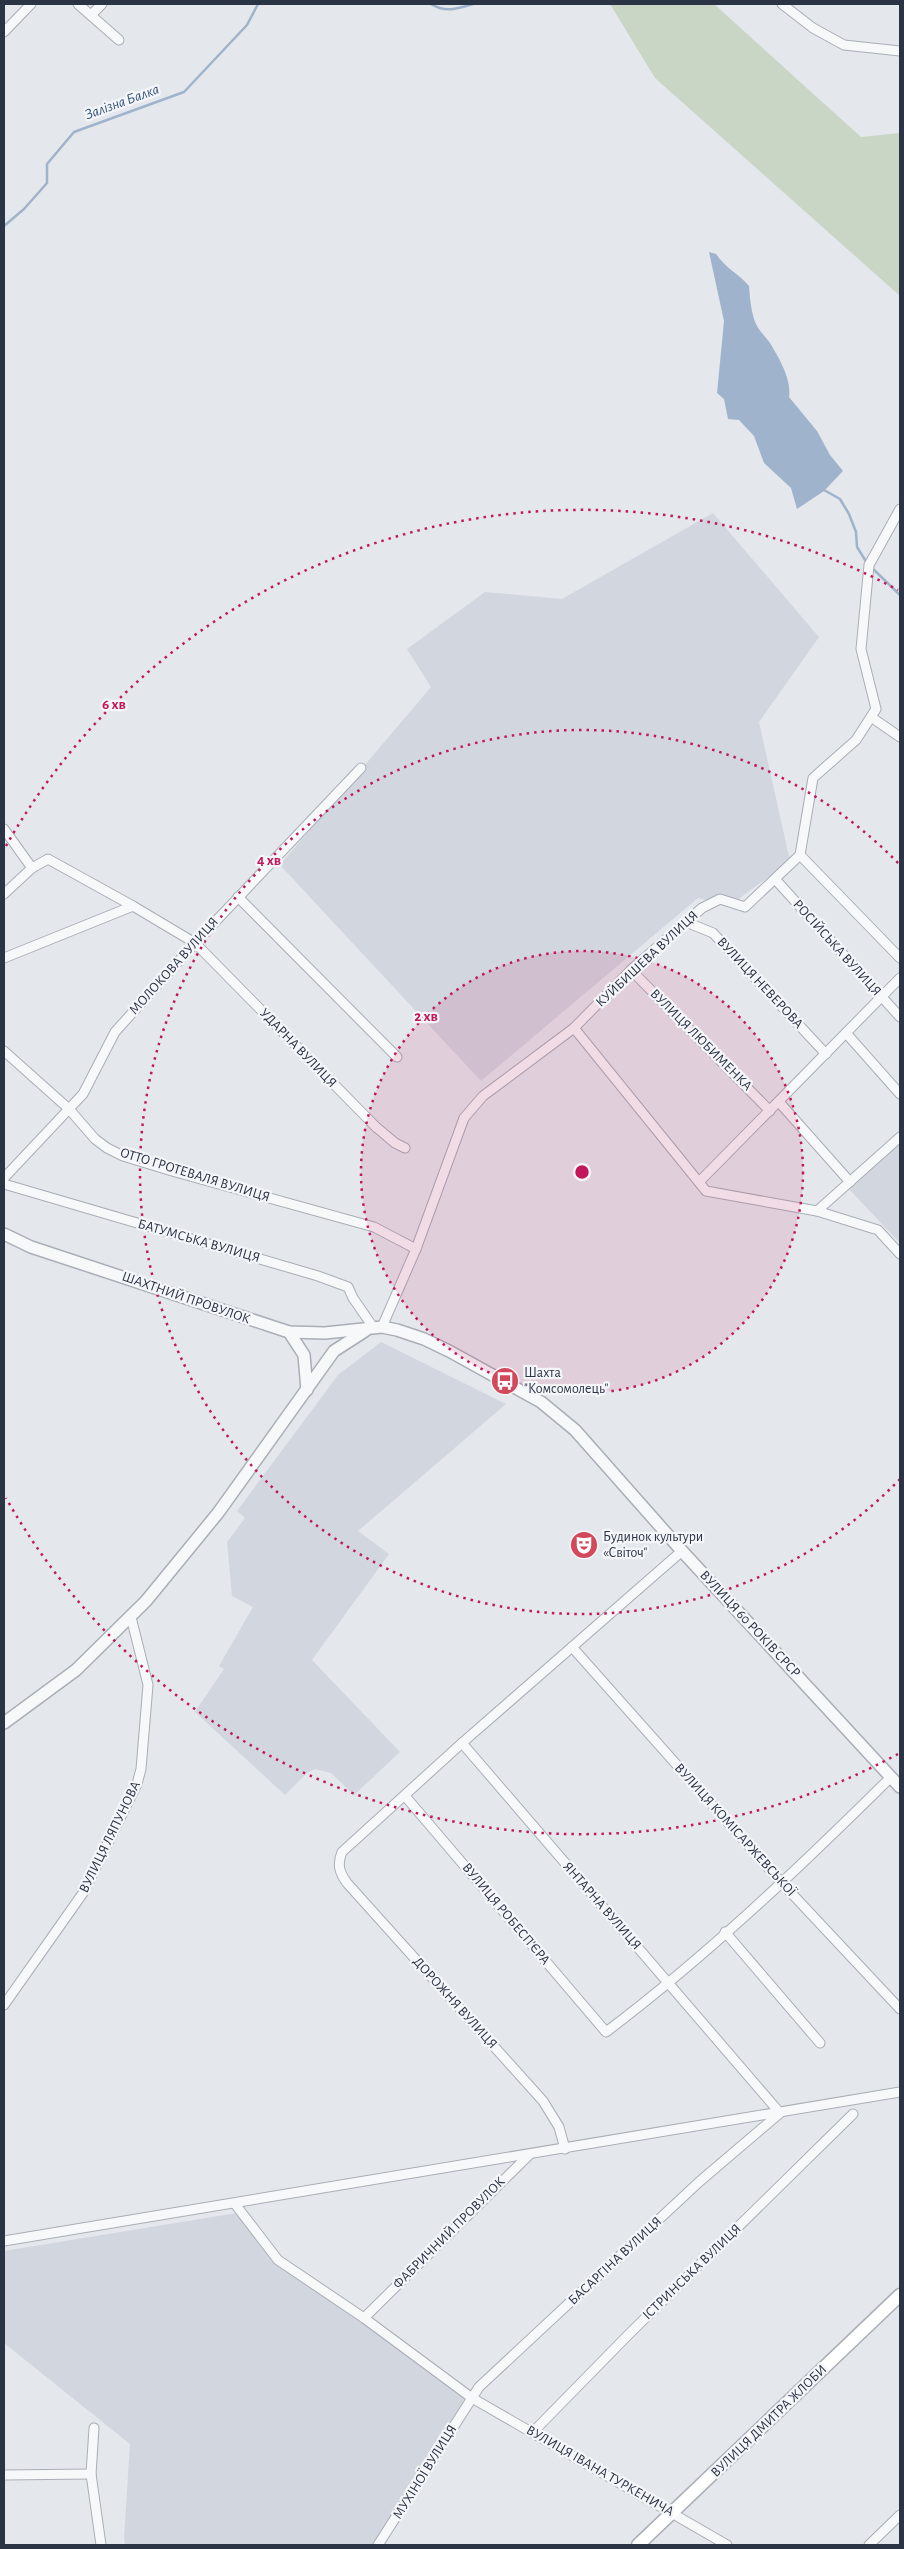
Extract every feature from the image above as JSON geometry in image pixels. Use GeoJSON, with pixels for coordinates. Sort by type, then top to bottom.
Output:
{"type":"FeatureCollection","features":[{"type":"Feature","properties":{"kind":"main road","name":"ВУЛИЦЯ ДМИТРА ЖЛОБИ"},"geometry":{"type":"LineString","coordinates":[[638,2545],[900,2295]]}},
{"type":"Feature","properties":{"kind":"street"},"geometry":{"type":"LineString","coordinates":[[4,32],[31,4]]}},
{"type":"Feature","properties":{"kind":"street"},"geometry":{"type":"LineString","coordinates":[[78,4],[119,40]]}},
{"type":"Feature","properties":{"kind":"street"},"geometry":{"type":"LineString","coordinates":[[91,15],[102,4]]}},
{"type":"Feature","properties":{"kind":"street"},"geometry":{"type":"LineString","coordinates":[[782,4],[813,28],[844,45],[900,51]]}},
{"type":"Feature","properties":{"kind":"street"},"geometry":{"type":"LineString","coordinates":[[900,509],[869,565],[861,649],[876,709],[856,740],[813,778],[800,855],[900,958]]}},
{"type":"Feature","properties":{"kind":"street"},"geometry":{"type":"LineString","coordinates":[[871,717],[900,737]]}},
{"type":"Feature","properties":{"kind":"street","name":"МОЛОКОВА ВУЛИЦЯ"},"geometry":{"type":"LineString","coordinates":[[4,1178],[83,1094],[114,1032],[238,897],[361,768]]}},
{"type":"Feature","properties":{"kind":"street"},"geometry":{"type":"LineString","coordinates":[[4,829],[32,868],[4,894]]}},
{"type":"Feature","properties":{"kind":"street","name":"КУЙБИШЕВА ВУЛИЦЯ"},"geometry":{"type":"LineString","coordinates":[[378,1327],[416,1249],[464,1118],[483,1096],[574,1028],[631,970],[702,908],[720,899],[745,907],[800,855]]}},
{"type":"Feature","properties":{"kind":"street","name":"УДАРНА ВУЛИЦЯ"},"geometry":{"type":"LineString","coordinates":[[32,868],[48,859],[195,943],[376,1127],[395,1143],[405,1148]]}},
{"type":"Feature","properties":{"kind":"street","name":"РОСІЙСЬКА ВУЛИЦЯ"},"geometry":{"type":"LineString","coordinates":[[775,879],[900,1017]]}},
{"type":"Feature","properties":{"kind":"street"},"geometry":{"type":"LineString","coordinates":[[238,897],[397,1057]]}},
{"type":"Feature","properties":{"kind":"street"},"geometry":{"type":"LineString","coordinates":[[4,958],[133,906]]}},
{"type":"Feature","properties":{"kind":"street","name":"ВУЛИЦЯ НЕВЕРОВА"},"geometry":{"type":"LineString","coordinates":[[686,922],[713,933],[826,1054]]}},
{"type":"Feature","properties":{"kind":"street","name":"ВУЛИЦЯ ЛЮБИМЕНКА"},"geometry":{"type":"LineString","coordinates":[[631,970],[770,1111]]}},
{"type":"Feature","properties":{"kind":"street"},"geometry":{"type":"LineString","coordinates":[[699,1182],[900,978]]}},
{"type":"Feature","properties":{"kind":"street"},"geometry":{"type":"LineString","coordinates":[[574,1028],[706,1191],[817,1211],[878,1230],[900,1254]]}},
{"type":"Feature","properties":{"kind":"street"},"geometry":{"type":"LineString","coordinates":[[846,1033],[900,1094]]}},
{"type":"Feature","properties":{"kind":"street","name":"ОТТО ГРОТЕВАЛЯ ВУЛИЦЯ"},"geometry":{"type":"LineString","coordinates":[[4,1051],[69,1109],[95,1139],[123,1156],[374,1227],[416,1249]]}},
{"type":"Feature","properties":{"kind":"street"},"geometry":{"type":"LineString","coordinates":[[779,1102],[850,1182]]}},
{"type":"Feature","properties":{"kind":"street"},"geometry":{"type":"LineString","coordinates":[[817,1211],[900,1136]]}},
{"type":"Feature","properties":{"kind":"street","name":"БАТУМСЬКА ВУЛИЦЯ"},"geometry":{"type":"LineString","coordinates":[[4,1184],[318,1276],[348,1287],[353,1298],[378,1327]]}},
{"type":"Feature","properties":{"kind":"street","name":"ШАХТНИЙ ПРОВУЛОК"},"geometry":{"type":"LineString","coordinates":[[4,1234],[31,1246],[289,1332],[325,1333],[378,1327]]}},
{"type":"Feature","properties":{"kind":"street"},"geometry":{"type":"LineString","coordinates":[[4,1723],[76,1670],[131,1617],[163,1582],[218,1513],[334,1351],[348,1340],[378,1327]]}},
{"type":"Feature","properties":{"kind":"street","name":"ВУЛИЦЯ 60 РОКІВ СРСР"},"geometry":{"type":"LineString","coordinates":[[378,1327],[424,1339],[522,1389],[542,1402],[575,1430],[682,1551],[900,1787]]}},
{"type":"Feature","properties":{"kind":"street"},"geometry":{"type":"LineString","coordinates":[[289,1332],[304,1355],[307,1390]]}},
{"type":"Feature","properties":{"kind":"street"},"geometry":{"type":"LineString","coordinates":[[405,1796],[462,1743],[682,1551]]}},
{"type":"Feature","properties":{"kind":"street","name":"ВУЛИЦЯ ЛЯПУНОВА"},"geometry":{"type":"LineString","coordinates":[[4,2005],[84,1893],[137,1784],[141,1769],[148,1685],[131,1617]]}},
{"type":"Feature","properties":{"kind":"street","name":"ВУЛИЦЯ КОМІСАРЖЕВСЬКОЇ"},"geometry":{"type":"LineString","coordinates":[[572,1647],[780,1881],[900,2009]]}},
{"type":"Feature","properties":{"kind":"street","name":"ЯНТАРНА ВУЛИЦЯ"},"geometry":{"type":"LineString","coordinates":[[462,1743],[780,2113]]}},
{"type":"Feature","properties":{"kind":"street"},"geometry":{"type":"LineString","coordinates":[[670,1984],[892,1777]]}},
{"type":"Feature","properties":{"kind":"street","name":"ДОРОЖНЯ ВУЛИЦЯ"},"geometry":{"type":"LineString","coordinates":[[405,1796],[342,1852],[338,1861],[339,1868],[347,1883],[543,2101],[559,2128],[565,2149]]}},
{"type":"Feature","properties":{"kind":"street","name":"ВУЛИЦЯ РОБЕСП'ЄРА"},"geometry":{"type":"LineString","coordinates":[[405,1796],[606,2032],[670,1984]]}},
{"type":"Feature","properties":{"kind":"street"},"geometry":{"type":"LineString","coordinates":[[725,1932],[820,2043]]}},
{"type":"Feature","properties":{"kind":"street"},"geometry":{"type":"LineString","coordinates":[[4,2242],[900,2092]]}},
{"type":"Feature","properties":{"kind":"street","name":"БАСАРГІНА ВУЛИЦЯ"},"geometry":{"type":"LineString","coordinates":[[472,2398],[492,2373],[761,2127],[780,2113]]}},
{"type":"Feature","properties":{"kind":"street","name":"ІСТРИНСЬКА ВУЛИЦЯ"},"geometry":{"type":"LineString","coordinates":[[533,2432],[853,2114]]}},
{"type":"Feature","properties":{"kind":"street","name":"ФАБРИЧНИЙ ПРОВУЛОК"},"geometry":{"type":"LineString","coordinates":[[367,2315],[529,2155]]}},
{"type":"Feature","properties":{"kind":"street","name":"ВУЛИЦЯ ІВАНА ТУРКЕНИЧА"},"geometry":{"type":"LineString","coordinates":[[235,2204],[278,2260],[367,2315],[472,2398],[727,2545]]}},
{"type":"Feature","properties":{"kind":"street","name":"МУХІНОЇ ВУЛИЦЯ"},"geometry":{"type":"LineString","coordinates":[[378,2545],[472,2398]]}},
{"type":"Feature","properties":{"kind":"street"},"geometry":{"type":"LineString","coordinates":[[94,2428],[91,2474],[99,2544]]}},
{"type":"Feature","properties":{"kind":"street"},"geometry":{"type":"LineString","coordinates":[[4,2475],[91,2474]]}},
{"type":"Feature","properties":{"kind":"street"},"geometry":{"type":"LineString","coordinates":[[869,2545],[900,2515]]}},
{"type":"Feature","properties":{"kind":"shaded area"},"geometry":{"type":"Polygon","coordinates":[[[713,513],[819,637],[759,722],[790,861],[729,906],[698,898],[481,1081],[280,865],[431,687],[407,649],[485,592],[562,599],[713,513]]]}},
{"type":"Feature","properties":{"kind":"shaded area"},"geometry":{"type":"Polygon","coordinates":[[[900,1142],[900,1243],[849,1189],[900,1142]]]}},
{"type":"Feature","properties":{"kind":"shaded area"},"geometry":{"type":"Polygon","coordinates":[[[381,1342],[506,1404],[358,1531],[389,1554],[312,1660],[400,1752],[354,1795],[331,1773],[315,1769],[307,1773],[285,1795],[195,1712],[224,1669],[219,1666],[253,1607],[232,1596],[227,1542],[245,1518],[237,1511],[338,1375],[381,1342]]]}},
{"type":"Feature","properties":{"kind":"shaded area"},"geometry":{"type":"Polygon","coordinates":[[[237,2213],[275,2256],[469,2391],[413,2489],[373,2545],[125,2545],[130,2444],[4,2343],[4,2251],[237,2213]]]}},
{"type":"Feature","properties":{"kind":"green space"},"geometry":{"type":"Polygon","coordinates":[[[610,4],[714,4],[861,137],[900,133],[900,296],[655,78],[610,4]]]}},
{"type":"Feature","properties":{"kind":"water"},"geometry":{"type":"Polygon","coordinates":[[[709,252],[716,254],[749,286],[754,320],[770,343],[784,369],[789,384],[789,397],[817,431],[830,455],[843,471],[824,491],[797,509],[791,488],[764,463],[754,436],[739,420],[728,419],[724,399],[717,393],[724,321],[709,252]]]}},
{"type":"Feature","properties":{"kind":"waterway","name":"Залізна Балка"},"geometry":{"type":"LineString","coordinates":[[4,226],[24,209],[47,183],[47,164],[74,132],[184,92],[247,25],[258,4]]}},
{"type":"Feature","properties":{"kind":"waterway","name":"Залізна Балка"},"geometry":{"type":"LineString","coordinates":[[431,4],[446,9],[456,9],[473,4]]}},
{"type":"Feature","properties":{"kind":"waterway"},"geometry":{"type":"LineString","coordinates":[[824,490],[840,499],[849,514],[856,532],[857,547],[867,563]]}},
{"type":"Feature","properties":{"kind":"waterway"},"geometry":{"type":"LineString","coordinates":[[871,567],[900,595]]}},
{"type":"Feature","properties":{"kind":"place","name":"Шахта \"Комсомолець\""},"geometry":{"type":"Point","coordinates":[505,1381]}},
{"type":"Feature","properties":{"kind":"place","name":"Будинок культури «Світоч\""},"geometry":{"type":"Point","coordinates":[584,1545]}}]}
